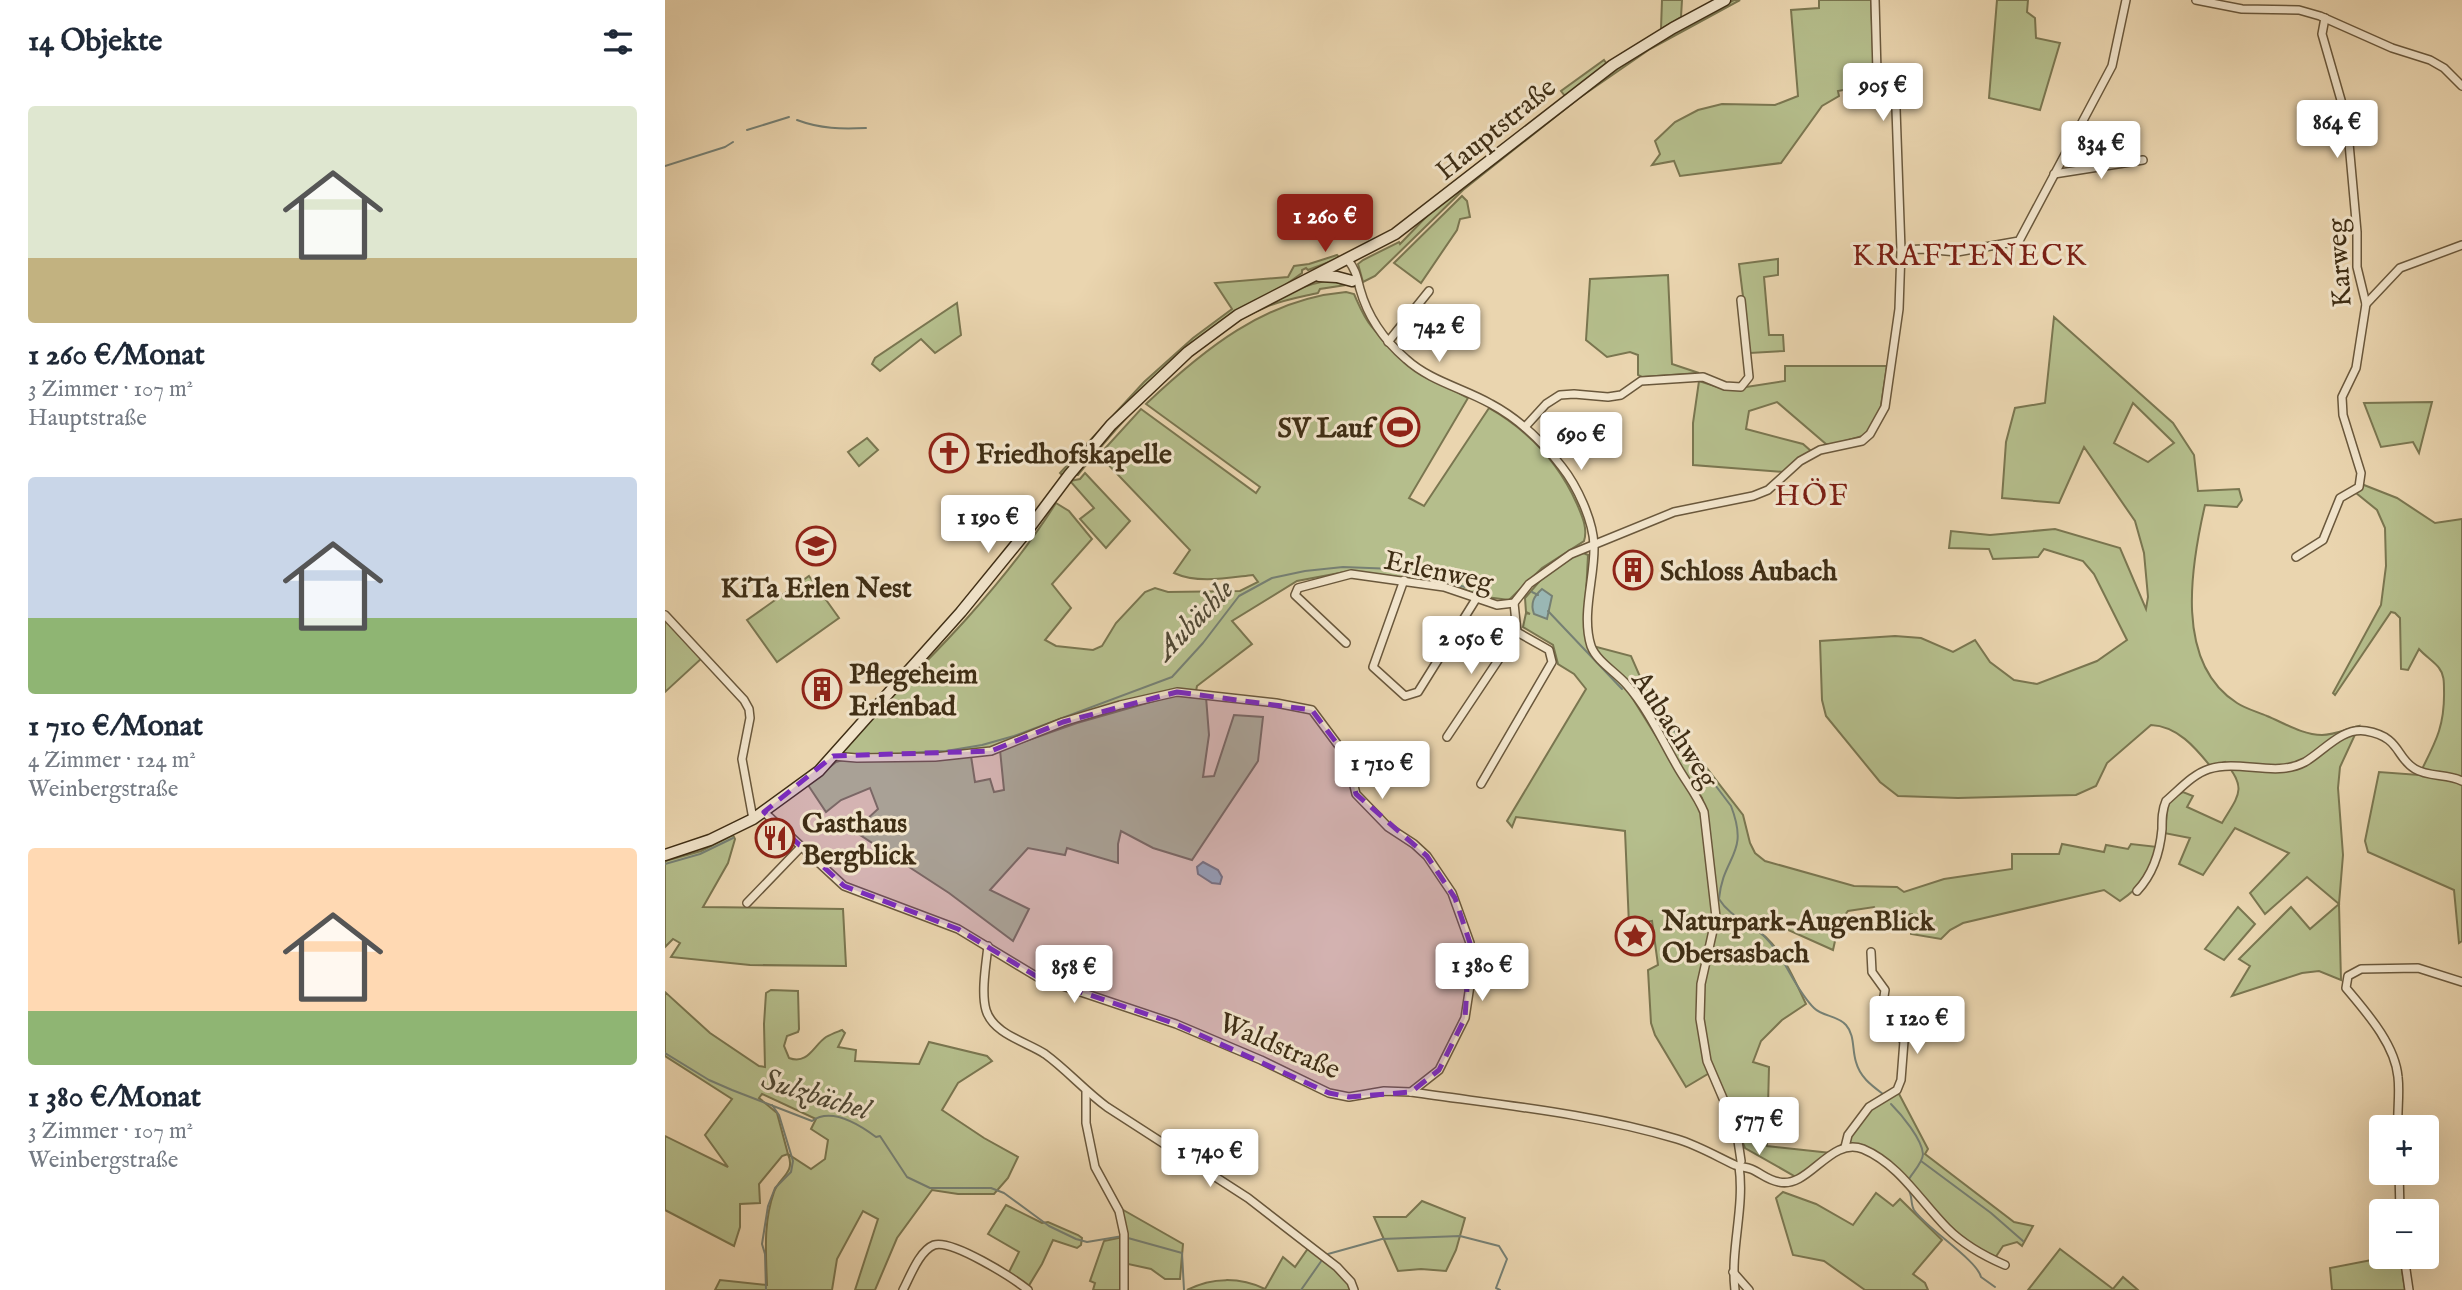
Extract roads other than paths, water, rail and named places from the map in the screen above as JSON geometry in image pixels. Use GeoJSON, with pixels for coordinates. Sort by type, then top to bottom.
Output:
{"type":"FeatureCollection","features":[{"type":"Feature","properties":{"kind":"main road","name":"Hauptstraße"},"geometry":{"type":"LineString","coordinates":[[665,855],[710,840],[765,814],[819,771],[1004,560],[1069,475],[1134,402],[1188,352],[1238,315],[1395,234],[1613,65],[1725,0]]}},
{"type":"Feature","properties":{"kind":"main road"},"geometry":{"type":"LineString","coordinates":[[1315,276],[1352,281]]}},
{"type":"Feature","properties":{"kind":"street","name":"Erlenweg"},"geometry":{"type":"LineString","coordinates":[[1346,643],[1295,595],[1299,588],[1351,574],[1444,587],[1497,605],[1514,603],[1529,584],[1547,569],[1594,543],[1674,512],[1753,496],[1767,490],[1800,461],[1820,450],[1862,441],[1870,434],[1885,407],[1899,309],[1901,250],[1896,110],[1877,72],[1875,0]]}},
{"type":"Feature","properties":{"kind":"street"},"geometry":{"type":"LineString","coordinates":[[1901,250],[1957,252],[2019,241],[2112,66],[2126,0]]}},
{"type":"Feature","properties":{"kind":"street"},"geometry":{"type":"LineString","coordinates":[[2196,0],[2242,9],[2299,10],[2325,18],[2392,48],[2430,60],[2444,68],[2462,86]]}},
{"type":"Feature","properties":{"kind":"street","name":"Karweg"},"geometry":{"type":"LineString","coordinates":[[2296,557],[2323,540],[2340,498],[2359,487],[2361,473],[2343,415],[2342,397],[2356,368],[2365,304],[2357,267],[2357,232],[2347,121],[2322,34],[2325,18]]}},
{"type":"Feature","properties":{"kind":"street"},"geometry":{"type":"LineString","coordinates":[[2055,174],[2143,160]]}},
{"type":"Feature","properties":{"kind":"street"},"geometry":{"type":"LineString","coordinates":[[2365,304],[2400,268],[2462,244]]}},
{"type":"Feature","properties":{"kind":"street"},"geometry":{"type":"LineString","coordinates":[[1348,260],[1348,272],[1352,281]]}},
{"type":"Feature","properties":{"kind":"street","name":"Aubachweg"},"geometry":{"type":"LineString","coordinates":[[1348,260],[1354,268],[1376,328],[1388,342],[1408,362],[1443,383],[1490,403],[1525,427],[1564,469],[1588,520],[1594,543],[1588,612],[1592,649],[1600,660],[1626,683],[1647,712],[1679,769],[1698,796],[1704,812],[1716,917],[1701,984],[1700,1019],[1707,1061],[1738,1141],[1740,1164]]}},
{"type":"Feature","properties":{"kind":"street","name":"Aubachweg"},"geometry":{"type":"LineString","coordinates":[[1352,281],[1360,290]]}},
{"type":"Feature","properties":{"kind":"street"},"geometry":{"type":"LineString","coordinates":[[1388,342],[1429,291]]}},
{"type":"Feature","properties":{"kind":"street"},"geometry":{"type":"LineString","coordinates":[[1525,427],[1546,404],[1560,395],[1608,397],[1621,395],[1641,381],[1703,377],[1725,386],[1741,387],[1749,377],[1741,300]]}},
{"type":"Feature","properties":{"kind":"street"},"geometry":{"type":"LineString","coordinates":[[1404,580],[1373,667],[1405,696],[1418,692],[1476,600]]}},
{"type":"Feature","properties":{"kind":"street"},"geometry":{"type":"LineString","coordinates":[[1447,737],[1517,632],[1514,603]]}},
{"type":"Feature","properties":{"kind":"street"},"geometry":{"type":"LineString","coordinates":[[665,615],[750,709],[748,736],[742,759],[753,819]]}},
{"type":"Feature","properties":{"kind":"street"},"geometry":{"type":"LineString","coordinates":[[1481,784],[1552,662],[1549,650],[1517,632]]}},
{"type":"Feature","properties":{"kind":"street"},"geometry":{"type":"LineString","coordinates":[[833,756],[957,756],[991,751],[1063,722],[1177,692],[1276,703],[1312,710],[1347,757],[1356,794],[1388,827],[1427,856],[1452,893],[1470,943],[1471,979],[1465,1018],[1439,1070],[1411,1092]]}},
{"type":"Feature","properties":{"kind":"street"},"geometry":{"type":"LineString","coordinates":[[2137,891],[2152,872],[2160,847],[2165,801],[2207,769],[2227,765],[2288,767],[2304,762],[2342,735],[2363,730],[2385,736],[2397,746],[2412,768],[2422,773],[2462,780]]}},
{"type":"Feature","properties":{"kind":"street","name":"Waldstraße"},"geometry":{"type":"LineString","coordinates":[[765,814],[844,886],[958,929],[1039,978],[1176,1024],[1261,1060],[1329,1093],[1349,1097],[1384,1091],[1411,1092],[1615,1122],[1681,1140],[1740,1164],[1767,1179],[1787,1183],[1845,1147]]}},
{"type":"Feature","properties":{"kind":"street"},"geometry":{"type":"LineString","coordinates":[[747,904],[800,848]]}},
{"type":"Feature","properties":{"kind":"street"},"geometry":{"type":"LineString","coordinates":[[988,946],[986,1011],[1000,1029],[1046,1055],[1086,1092],[1248,1198],[1337,1267],[1351,1282],[1354,1290]]}},
{"type":"Feature","properties":{"kind":"street"},"geometry":{"type":"LineString","coordinates":[[1871,952],[1872,972],[1885,990],[1882,1009],[1884,1021],[1904,1041],[1901,1080],[1897,1090],[1869,1107],[1848,1135],[1845,1147],[1864,1150],[1884,1162],[1949,1231],[1980,1254],[2005,1265]]}},
{"type":"Feature","properties":{"kind":"street"},"geometry":{"type":"LineString","coordinates":[[2398,1115],[2398,1077],[2395,1064],[2378,1027],[2346,988],[2349,976],[2361,969],[2418,968],[2462,982]]}},
{"type":"Feature","properties":{"kind":"street"},"geometry":{"type":"LineString","coordinates":[[1086,1092],[1086,1123],[1095,1167],[1119,1211],[1125,1237],[1124,1290]]}},
{"type":"Feature","properties":{"kind":"street"},"geometry":{"type":"LineString","coordinates":[[1735,1290],[1733,1271],[1742,1188],[1740,1164]]}},
{"type":"Feature","properties":{"kind":"street"},"geometry":{"type":"LineString","coordinates":[[902,1290],[925,1251],[943,1244],[969,1255],[1028,1290]]}},
{"type":"Feature","properties":{"kind":"street"},"geometry":{"type":"LineString","coordinates":[[2406,1269],[2409,1290]]}},
{"type":"Feature","properties":{"kind":"street"},"geometry":{"type":"LineString","coordinates":[[1733,1271],[1749,1290]]}},
{"type":"Feature","properties":{"kind":"water"},"geometry":{"type":"Polygon","coordinates":[[[1542,589],[1552,596],[1547,619],[1534,614],[1532,606],[1542,589]]]}},
{"type":"Feature","properties":{"kind":"water"},"geometry":{"type":"Polygon","coordinates":[[[1203,862],[1218,870],[1222,877],[1220,884],[1212,883],[1198,874],[1197,867],[1203,862]]]}},
{"type":"Feature","properties":{"kind":"waterway"},"geometry":{"type":"LineString","coordinates":[[747,130],[789,117]]}},
{"type":"Feature","properties":{"kind":"waterway"},"geometry":{"type":"LineString","coordinates":[[797,120],[831,128],[866,128]]}},
{"type":"Feature","properties":{"kind":"waterway"},"geometry":{"type":"LineString","coordinates":[[665,166],[733,142]]}},
{"type":"Feature","properties":{"kind":"waterway","name":"Aubächle"},"geometry":{"type":"LineString","coordinates":[[905,753],[946,751],[1014,736],[1172,677],[1203,643],[1239,596],[1272,578],[1343,567],[1395,569],[1477,590]]}},
{"type":"Feature","properties":{"kind":"waterway","name":"Aubächle"},"geometry":{"type":"LineString","coordinates":[[1532,592],[1538,595]]}},
{"type":"Feature","properties":{"kind":"waterway","name":"Aubächle"},"geometry":{"type":"LineString","coordinates":[[1548,611],[1622,689]]}},
{"type":"Feature","properties":{"kind":"waterway","name":"Aubächle"},"geometry":{"type":"LineString","coordinates":[[1660,712],[1731,806],[1736,822],[1737,845],[1721,884],[1719,899],[1771,944],[1800,991],[1814,1008],[1846,1025],[1851,1033],[1860,1072],[1883,1094]]}},
{"type":"Feature","properties":{"kind":"waterway","name":"Aubächle"},"geometry":{"type":"LineString","coordinates":[[665,864],[700,854],[733,838]]}},
{"type":"Feature","properties":{"kind":"waterway","name":"Sulzbächel"},"geometry":{"type":"LineString","coordinates":[[665,1053],[709,1080],[812,1121],[820,1117],[836,1117],[854,1123],[876,1137],[880,1136],[907,1177],[930,1188],[991,1188],[1004,1193],[1049,1226],[1076,1239],[1087,1242],[1123,1236]]}},
{"type":"Feature","properties":{"kind":"waterway","name":"Aubächle"},"geometry":{"type":"LineString","coordinates":[[1891,1104],[1910,1127],[1922,1148],[1921,1160],[1909,1179]]}},
{"type":"Feature","properties":{"kind":"waterway"},"geometry":{"type":"LineString","coordinates":[[766,1290],[765,1254],[762,1244],[768,1206],[775,1188],[791,1172],[793,1161],[779,1115],[772,1105]]}},
{"type":"Feature","properties":{"kind":"waterway"},"geometry":{"type":"LineString","coordinates":[[1921,1161],[1991,1213],[2023,1241]]}},
{"type":"Feature","properties":{"kind":"waterway","name":"Aubächle"},"geometry":{"type":"LineString","coordinates":[[1908,1189],[1914,1210],[1920,1218],[1971,1262],[1981,1277],[1995,1287]]}},
{"type":"Feature","properties":{"kind":"waterway"},"geometry":{"type":"LineString","coordinates":[[1328,1254],[1382,1239],[1460,1236],[1499,1246],[1507,1259],[1496,1288],[1500,1290]]}},
{"type":"Feature","properties":{"kind":"waterway","name":"Sulzbächel"},"geometry":{"type":"LineString","coordinates":[[1128,1238],[1182,1253],[1184,1290]]}},
{"type":"Feature","properties":{"kind":"waterway"},"geometry":{"type":"LineString","coordinates":[[1301,1290],[1322,1260]]}},
{"type":"Feature","properties":{"kind":"place","name":"SV Lauf"},"geometry":{"type":"Point","coordinates":[1400,427]}},
{"type":"Feature","properties":{"kind":"place","name":"Friedhofskapelle"},"geometry":{"type":"Point","coordinates":[949,453]}},
{"type":"Feature","properties":{"kind":"place","name":"KiTa Erlen Nest"},"geometry":{"type":"Point","coordinates":[816,546]}},
{"type":"Feature","properties":{"kind":"place","name":"Schloss Aubach"},"geometry":{"type":"Point","coordinates":[1633,570]}},
{"type":"Feature","properties":{"kind":"place","name":"Pflegeheim Erlenbad"},"geometry":{"type":"Point","coordinates":[822,689]}},
{"type":"Feature","properties":{"kind":"place","name":"Gasthaus Bergblick"},"geometry":{"type":"Point","coordinates":[775,838]}},
{"type":"Feature","properties":{"kind":"place","name":"Naturpark-AugenBlick Obersasbach"},"geometry":{"type":"Point","coordinates":[1635,936]}},
{"type":"Feature","properties":{"kind":"district","name":"KRAFTENECK"},"geometry":{"type":"Point","coordinates":[1970,255]}},
{"type":"Feature","properties":{"kind":"district","name":"HÖF"},"geometry":{"type":"Point","coordinates":[1812,495]}}]}
